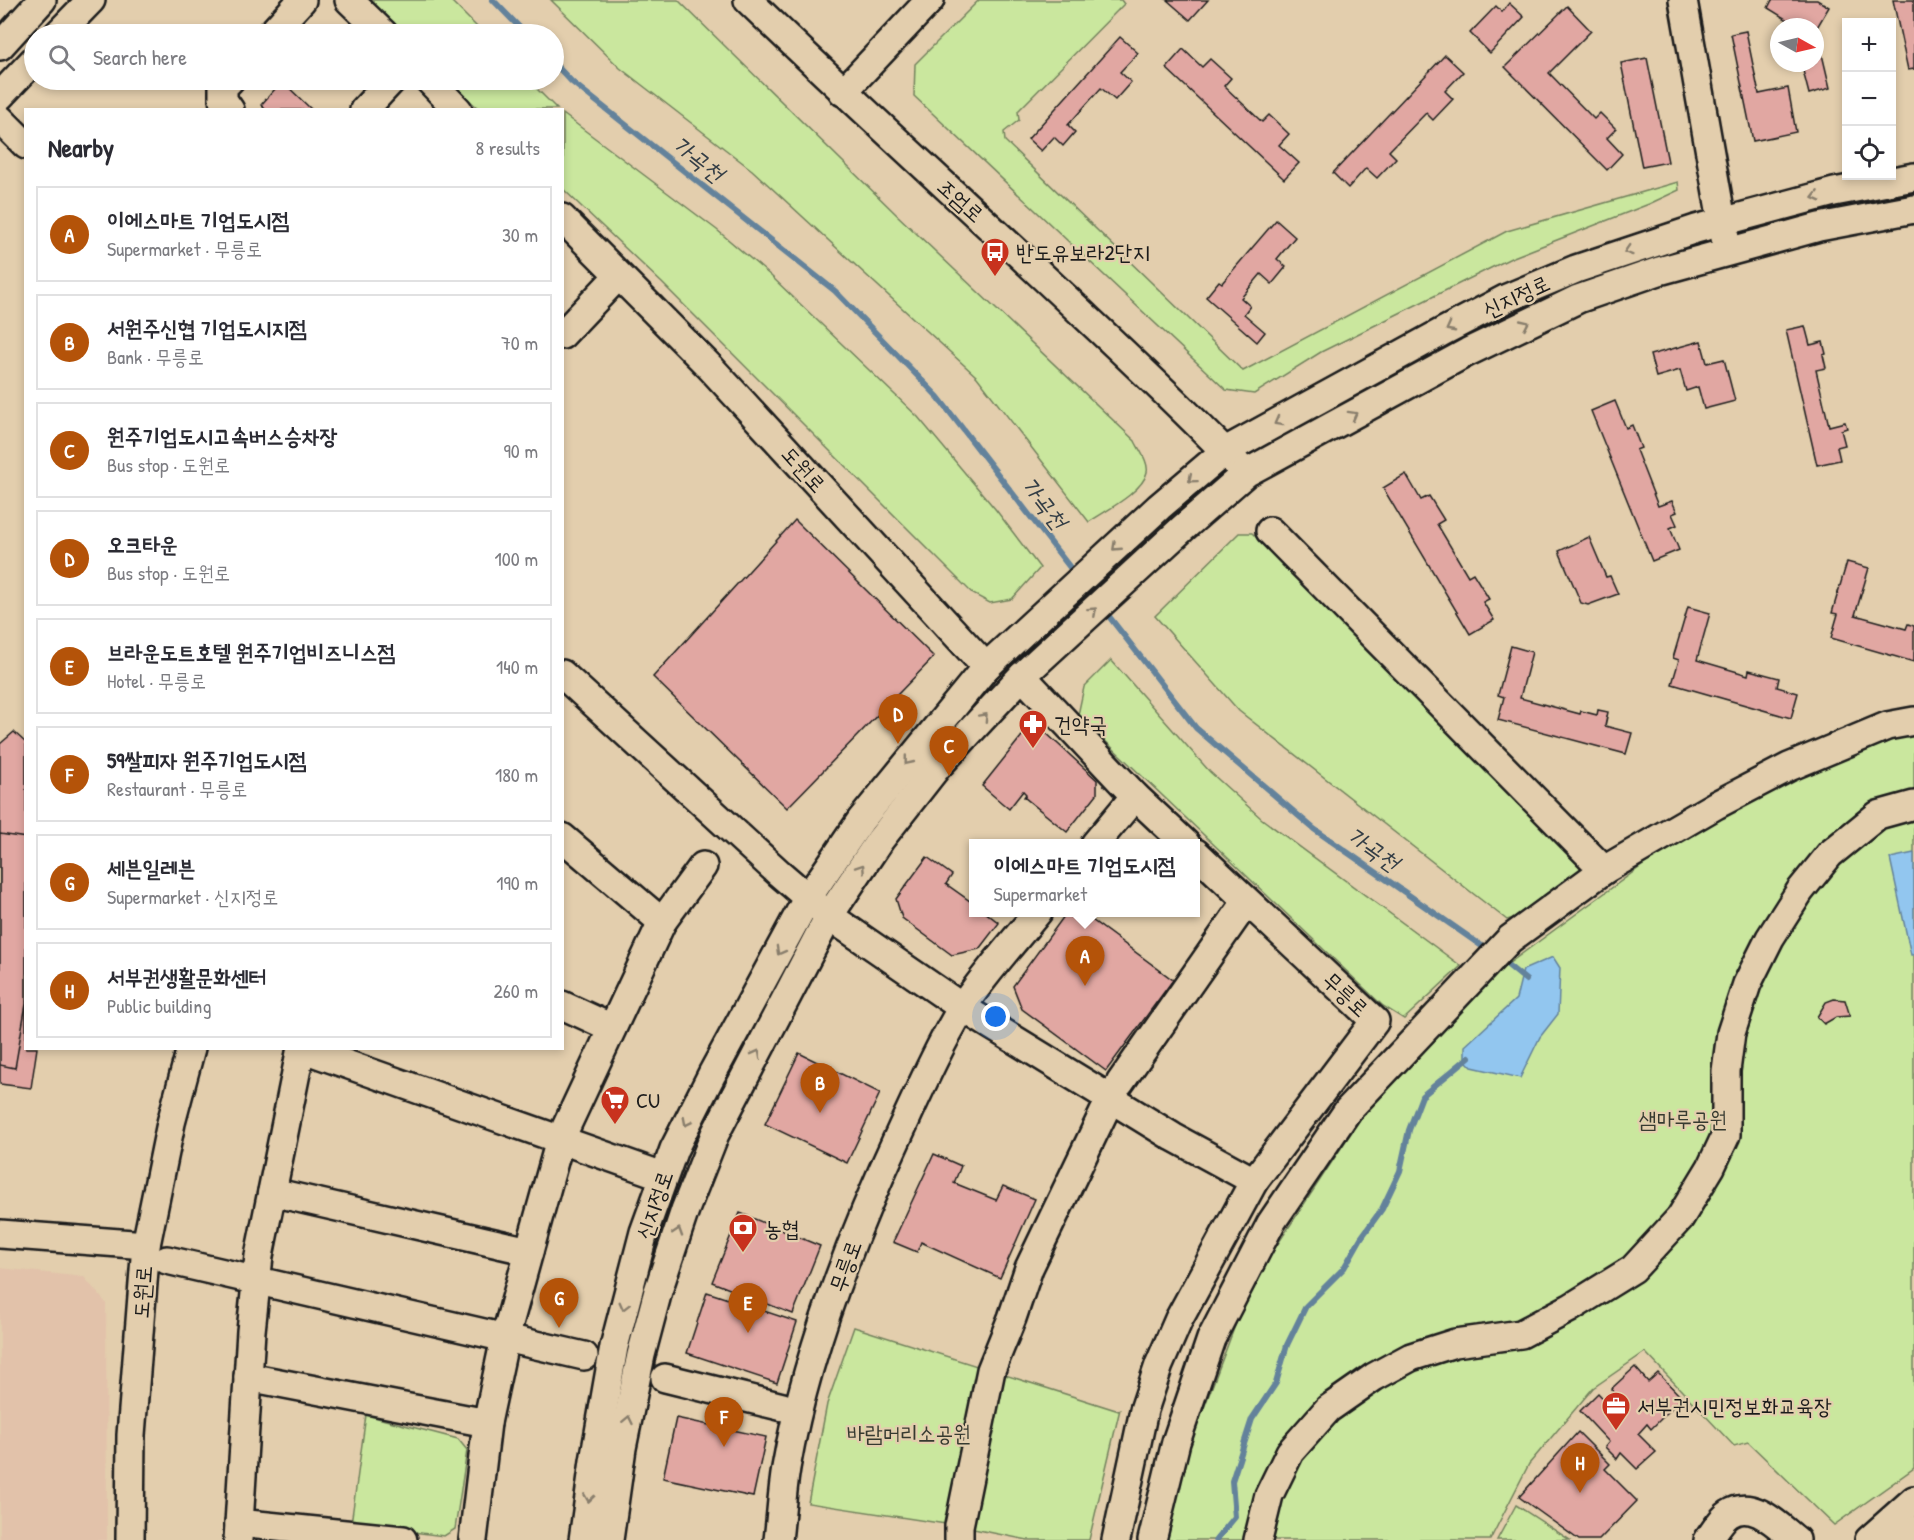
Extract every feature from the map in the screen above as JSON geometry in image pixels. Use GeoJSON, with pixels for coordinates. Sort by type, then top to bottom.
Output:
{"type":"FeatureCollection","features":[{"type":"Feature","properties":{"kind":"street"},"geometry":{"type":"LineString","coordinates":[[0,46],[42,0]]}},
{"type":"Feature","properties":{"kind":"street"},"geometry":{"type":"LineString","coordinates":[[68,24],[91,0]]}},
{"type":"Feature","properties":{"kind":"street"},"geometry":{"type":"LineString","coordinates":[[280,24],[302,0]]}},
{"type":"Feature","properties":{"kind":"street"},"geometry":{"type":"LineString","coordinates":[[349,0],[374,24]]}},
{"type":"Feature","properties":{"kind":"street","name":"조엄로"},"geometry":{"type":"LineString","coordinates":[[748,0],[843,92],[992,228],[1225,451],[1246,474]]}},
{"type":"Feature","properties":{"kind":"street"},"geometry":{"type":"LineString","coordinates":[[843,92],[930,0]]}},
{"type":"Feature","properties":{"kind":"street"},"geometry":{"type":"LineString","coordinates":[[1683,0],[1721,221],[1729,253]]}},
{"type":"Feature","properties":{"kind":"street"},"geometry":{"type":"LineString","coordinates":[[0,96],[24,71]]}},
{"type":"Feature","properties":{"kind":"street"},"geometry":{"type":"LineString","coordinates":[[223,90],[223,100],[229,108]]}},
{"type":"Feature","properties":{"kind":"street"},"geometry":{"type":"LineString","coordinates":[[366,108],[383,90]]}},
{"type":"Feature","properties":{"kind":"street"},"geometry":{"type":"LineString","coordinates":[[439,90],[456,108]]}},
{"type":"Feature","properties":{"kind":"street"},"geometry":{"type":"LineString","coordinates":[[0,119],[24,143]]}},
{"type":"Feature","properties":{"kind":"street","name":"신지정로"},"geometry":{"type":"LineString","coordinates":[[583,1540],[614,1347],[633,1270],[674,1149],[807,899],[861,820],[986,667],[1159,507],[1225,451],[1507,298],[1576,269],[1721,221],[1834,192],[1914,177]]}},
{"type":"Feature","properties":{"kind":"street","name":"신지정로"},"geometry":{"type":"LineString","coordinates":[[609,1540],[622,1448],[641,1355],[658,1291],[685,1210],[715,1134],[829,916],[880,840],[938,766],[1022,676],[1183,528],[1246,474],[1468,352],[1578,299],[1659,271],[1819,227],[1914,208]]}},
{"type":"Feature","properties":{"kind":"street","name":"도원로"},"geometry":{"type":"LineString","coordinates":[[564,220],[710,367],[986,667]]}},
{"type":"Feature","properties":{"kind":"street"},"geometry":{"type":"LineString","coordinates":[[564,333],[618,276]]}},
{"type":"Feature","properties":{"kind":"street"},"geometry":{"type":"LineString","coordinates":[[1270,531],[1604,870]]}},
{"type":"Feature","properties":{"kind":"street"},"geometry":{"type":"LineString","coordinates":[[564,676],[807,899],[829,916],[963,1008],[1173,1137],[1254,1181]]}},
{"type":"Feature","properties":{"kind":"street"},"geometry":{"type":"LineString","coordinates":[[1022,676],[1135,796],[1182,839]]}},
{"type":"Feature","properties":{"kind":"street"},"geometry":{"type":"LineString","coordinates":[[1152,1540],[1176,1442],[1211,1339],[1271,1223],[1348,1110],[1510,939],[1604,870],[1716,805],[1789,767],[1887,726],[1914,721]]}},
{"type":"Feature","properties":{"kind":"street"},"geometry":{"type":"LineString","coordinates":[[1098,839],[1135,796]]}},
{"type":"Feature","properties":{"kind":"street"},"geometry":{"type":"LineString","coordinates":[[1258,1540],[1269,1495],[1290,1452],[1328,1409],[1374,1377],[1411,1357],[1455,1343],[1521,1335],[1633,1269],[1680,1218],[1711,1167],[1726,1135],[1726,1071],[1731,1033],[1747,984],[1770,938],[1800,891],[1830,854],[1878,815],[1914,806]]}},
{"type":"Feature","properties":{"kind":"street"},"geometry":{"type":"LineString","coordinates":[[564,839],[662,922]]}},
{"type":"Feature","properties":{"kind":"street","name":"무릉로"},"geometry":{"type":"LineString","coordinates":[[1116,1540],[1144,1410],[1159,1365],[1179,1319],[1254,1181],[1375,1021],[1200,857]]}},
{"type":"Feature","properties":{"kind":"street"},"geometry":{"type":"LineString","coordinates":[[473,1540],[488,1423],[507,1330],[560,1140],[662,922],[703,866]]}},
{"type":"Feature","properties":{"kind":"street"},"geometry":{"type":"LineString","coordinates":[[1120,1083],[1240,911]]}},
{"type":"Feature","properties":{"kind":"street","name":"무릉로"},"geometry":{"type":"LineString","coordinates":[[778,1540],[786,1469],[800,1406],[843,1269],[882,1170],[924,1080],[963,1008],[1034,917]]}},
{"type":"Feature","properties":{"kind":"street"},"geometry":{"type":"LineString","coordinates":[[564,1006],[612,1028]]}},
{"type":"Feature","properties":{"kind":"street","name":"도원로"},"geometry":{"type":"LineString","coordinates":[[130,1540],[131,1435],[171,1124],[190,1050]]}},
{"type":"Feature","properties":{"kind":"street"},"geometry":{"type":"LineString","coordinates":[[301,1050],[258,1268],[248,1377],[239,1532],[403,1540]]}},
{"type":"Feature","properties":{"kind":"street"},"geometry":{"type":"LineString","coordinates":[[304,1050],[663,1176]]}},
{"type":"Feature","properties":{"kind":"street"},"geometry":{"type":"LineString","coordinates":[[959,1540],[959,1526],[991,1370],[1029,1268],[1104,1112]]}},
{"type":"Feature","properties":{"kind":"street"},"geometry":{"type":"LineString","coordinates":[[272,1192],[529,1251]]}},
{"type":"Feature","properties":{"kind":"street"},"geometry":{"type":"LineString","coordinates":[[0,1233],[156,1252],[258,1268],[507,1330],[584,1356]]}},
{"type":"Feature","properties":{"kind":"street"},"geometry":{"type":"LineString","coordinates":[[248,1377],[488,1423]]}},
{"type":"Feature","properties":{"kind":"street"},"geometry":{"type":"LineString","coordinates":[[665,1378],[783,1407]]}},
{"type":"Feature","properties":{"kind":"street"},"geometry":{"type":"LineString","coordinates":[[1869,1540],[1914,1500]]}},
{"type":"Feature","properties":{"kind":"street"},"geometry":{"type":"LineString","coordinates":[[1708,1540],[1730,1514],[1746,1509],[1759,1512],[1796,1540]]}},
{"type":"Feature","properties":{"kind":"street"},"geometry":{"type":"LineString","coordinates":[[1903,1540],[1914,1530]]}},
{"type":"Feature","properties":{"kind":"shaded area"},"geometry":{"type":"Polygon","coordinates":[[[0,1268],[84,1277],[106,1303],[107,1540],[0,1540],[0,1268]]]}},
{"type":"Feature","properties":{"kind":"green space"},"geometry":{"type":"Polygon","coordinates":[[[363,0],[450,0],[474,24],[388,24],[363,0]]]}},
{"type":"Feature","properties":{"kind":"green space"},"geometry":{"type":"Polygon","coordinates":[[[551,0],[678,0],[897,215],[1135,441],[1147,468],[1144,479],[1138,487],[1089,522],[977,377],[752,170],[620,68],[551,0]]]}},
{"type":"Feature","properties":{"kind":"green space"},"geometry":{"type":"Polygon","coordinates":[[[979,0],[1121,0],[1124,4],[1018,111],[1019,120],[1004,132],[1005,141],[1243,371],[1507,231],[1678,182],[1679,190],[1511,258],[1321,352],[1254,394],[1226,390],[914,96],[915,64],[979,0]]]}},
{"type":"Feature","properties":{"kind":"green space"},"geometry":{"type":"Polygon","coordinates":[[[458,90],[538,90],[556,108],[478,108],[458,90]]]}},
{"type":"Feature","properties":{"kind":"green space"},"geometry":{"type":"Polygon","coordinates":[[[564,115],[717,230],[771,276],[918,417],[996,510],[1040,568],[1012,599],[990,603],[973,594],[662,283],[564,190],[564,115]]]}},
{"type":"Feature","properties":{"kind":"green space"},"geometry":{"type":"Polygon","coordinates":[[[1239,533],[1252,533],[1588,865],[1527,914],[1507,920],[1239,711],[1155,616],[1239,533]]]}},
{"type":"Feature","properties":{"kind":"green space"},"geometry":{"type":"Polygon","coordinates":[[[1111,660],[1210,772],[1262,819],[1461,966],[1404,1019],[1383,1006],[1078,715],[1084,687],[1111,660]]]}},
{"type":"Feature","properties":{"kind":"green space","name":"샘마루공원"},"geometry":{"type":"Polygon","coordinates":[[[1914,731],[1914,1468],[1834,1525],[1748,1442],[1734,1446],[1645,1352],[1593,1388],[1529,1464],[1490,1540],[1167,1540],[1187,1453],[1250,1286],[1376,1095],[1448,1008],[1654,857],[1774,788],[1914,731]]]}},
{"type":"Feature","properties":{"kind":"green space","name":"바람머리소공원"},"geometry":{"type":"Polygon","coordinates":[[[854,1327],[1119,1411],[1120,1409],[1089,1540],[1028,1540],[959,1526],[808,1503],[827,1404],[854,1327]]]}},
{"type":"Feature","properties":{"kind":"green space"},"geometry":{"type":"Polygon","coordinates":[[[366,1415],[458,1439],[467,1450],[455,1529],[444,1536],[351,1524],[366,1415]]]}},
{"type":"Feature","properties":{"kind":"green space"},"geometry":{"type":"Polygon","coordinates":[[[1516,1505],[1570,1540],[1497,1540],[1516,1505]]]}},
{"type":"Feature","properties":{"kind":"water"},"geometry":{"type":"Polygon","coordinates":[[[1914,853],[1914,955],[1911,955],[1890,858],[1914,853]]]}},
{"type":"Feature","properties":{"kind":"water"},"geometry":{"type":"Polygon","coordinates":[[[1553,957],[1560,968],[1558,1014],[1540,1037],[1520,1078],[1472,1067],[1465,1060],[1465,1046],[1516,999],[1523,970],[1553,957]]]}},
{"type":"Feature","properties":{"kind":"building"},"geometry":{"type":"Polygon","coordinates":[[[1167,0],[1208,0],[1190,20],[1167,0]]]}},
{"type":"Feature","properties":{"kind":"building"},"geometry":{"type":"Polygon","coordinates":[[[1772,0],[1817,0],[1829,7],[1822,18],[1784,18],[1768,8],[1772,0]]]}},
{"type":"Feature","properties":{"kind":"building"},"geometry":{"type":"Polygon","coordinates":[[[1893,0],[1914,0],[1914,69],[1908,70],[1893,0]]]}},
{"type":"Feature","properties":{"kind":"building"},"geometry":{"type":"Polygon","coordinates":[[[1509,3],[1524,17],[1490,53],[1470,33],[1496,6],[1502,12],[1509,3]]]}},
{"type":"Feature","properties":{"kind":"building"},"geometry":{"type":"Polygon","coordinates":[[[1567,6],[1591,31],[1549,73],[1594,119],[1600,113],[1616,129],[1607,138],[1622,154],[1607,170],[1505,67],[1567,6]]]}},
{"type":"Feature","properties":{"kind":"building"},"geometry":{"type":"Polygon","coordinates":[[[1746,31],[1759,94],[1788,88],[1796,132],[1753,141],[1731,34],[1746,31]]]}},
{"type":"Feature","properties":{"kind":"building"},"geometry":{"type":"Polygon","coordinates":[[[1120,37],[1138,53],[1120,72],[1131,82],[1115,100],[1101,88],[1068,125],[1075,132],[1063,146],[1054,137],[1041,151],[1028,139],[1120,37]]]}},
{"type":"Feature","properties":{"kind":"building"},"geometry":{"type":"Polygon","coordinates":[[[1183,49],[1202,67],[1210,59],[1231,78],[1224,86],[1262,122],[1269,115],[1289,134],[1279,145],[1299,163],[1284,179],[1166,68],[1183,49]]]}},
{"type":"Feature","properties":{"kind":"building"},"geometry":{"type":"Polygon","coordinates":[[[1445,55],[1463,72],[1445,91],[1453,99],[1433,120],[1426,113],[1389,151],[1396,158],[1377,178],[1366,168],[1348,188],[1333,173],[1445,55]]]}},
{"type":"Feature","properties":{"kind":"building"},"geometry":{"type":"Polygon","coordinates":[[[1647,58],[1668,162],[1642,167],[1621,63],[1647,58]]]}},
{"type":"Feature","properties":{"kind":"building"},"geometry":{"type":"Polygon","coordinates":[[[1824,63],[1830,88],[1809,94],[1803,72],[1824,72],[1824,63]]]}},
{"type":"Feature","properties":{"kind":"building"},"geometry":{"type":"Polygon","coordinates":[[[274,90],[291,90],[310,108],[264,108],[261,105],[274,90]]]}},
{"type":"Feature","properties":{"kind":"building"},"geometry":{"type":"Polygon","coordinates":[[[1276,220],[1295,237],[1277,259],[1286,267],[1272,284],[1261,274],[1241,298],[1250,306],[1244,314],[1265,332],[1257,342],[1206,297],[1219,281],[1222,283],[1276,220]]]}},
{"type":"Feature","properties":{"kind":"building"},"geometry":{"type":"Polygon","coordinates":[[[1805,326],[1810,345],[1823,342],[1826,354],[1823,355],[1826,368],[1816,370],[1829,426],[1845,422],[1847,428],[1841,430],[1845,445],[1837,447],[1840,460],[1817,465],[1786,330],[1805,326]]]}},
{"type":"Feature","properties":{"kind":"building"},"geometry":{"type":"Polygon","coordinates":[[[1701,341],[1707,363],[1724,359],[1735,401],[1704,409],[1698,387],[1686,391],[1680,370],[1656,377],[1650,355],[1701,341]]]}},
{"type":"Feature","properties":{"kind":"building"},"geometry":{"type":"Polygon","coordinates":[[[1615,401],[1626,428],[1632,425],[1641,448],[1636,450],[1658,506],[1672,501],[1677,512],[1672,514],[1677,525],[1670,528],[1679,550],[1652,561],[1591,411],[1615,401]]]}},
{"type":"Feature","properties":{"kind":"building"},"geometry":{"type":"Polygon","coordinates":[[[1406,474],[1421,500],[1429,496],[1444,520],[1437,524],[1468,576],[1473,573],[1489,599],[1483,602],[1494,620],[1470,634],[1383,488],[1406,474]]]}},
{"type":"Feature","properties":{"kind":"building"},"geometry":{"type":"Polygon","coordinates":[[[795,520],[934,657],[787,808],[653,677],[795,520]]]}},
{"type":"Feature","properties":{"kind":"building"},"geometry":{"type":"Polygon","coordinates":[[[1589,537],[1606,577],[1610,576],[1618,594],[1588,605],[1581,603],[1559,551],[1589,537]]]}},
{"type":"Feature","properties":{"kind":"building"},"geometry":{"type":"Polygon","coordinates":[[[1847,562],[1869,568],[1855,615],[1906,629],[1908,624],[1914,626],[1914,662],[1831,638],[1838,614],[1832,613],[1847,562]]]}},
{"type":"Feature","properties":{"kind":"building"},"geometry":{"type":"Polygon","coordinates":[[[1688,607],[1710,613],[1697,660],[1748,675],[1749,670],[1779,678],[1777,687],[1798,693],[1791,718],[1672,684],[1679,660],[1673,658],[1688,607]]]}},
{"type":"Feature","properties":{"kind":"building"},"geometry":{"type":"Polygon","coordinates":[[[1511,646],[1532,652],[1520,698],[1580,714],[1581,711],[1597,715],[1598,710],[1608,712],[1605,726],[1632,733],[1626,754],[1498,720],[1504,697],[1498,695],[1511,646]]]}},
{"type":"Feature","properties":{"kind":"building"},"geometry":{"type":"Polygon","coordinates":[[[14,732],[24,741],[24,1050],[37,1050],[31,1088],[0,1084],[0,744],[14,732]]]}},
{"type":"Feature","properties":{"kind":"building"},"geometry":{"type":"Polygon","coordinates":[[[1025,732],[1045,732],[1097,780],[1097,794],[1067,832],[1024,797],[1026,794],[1023,791],[1009,809],[982,786],[1025,732]]]}},
{"type":"Feature","properties":{"kind":"building"},"geometry":{"type":"Polygon","coordinates":[[[0,834],[24,838],[24,1016],[15,1068],[0,1065],[0,834]]]}},
{"type":"Feature","properties":{"kind":"building"},"geometry":{"type":"Polygon","coordinates":[[[927,857],[952,875],[946,884],[969,900],[969,917],[991,917],[999,923],[979,949],[952,955],[902,918],[896,899],[927,857]]]}},
{"type":"Feature","properties":{"kind":"building"},"geometry":{"type":"Polygon","coordinates":[[[1063,917],[1088,917],[1173,980],[1106,1071],[1022,1009],[1013,986],[1063,917]]]}},
{"type":"Feature","properties":{"kind":"building"},"geometry":{"type":"Polygon","coordinates":[[[1834,999],[1845,1000],[1850,1016],[1836,1017],[1824,1024],[1817,1017],[1826,1002],[1834,999]]]}},
{"type":"Feature","properties":{"kind":"building"},"geometry":{"type":"Polygon","coordinates":[[[799,1053],[880,1093],[847,1163],[765,1124],[799,1053]]]}},
{"type":"Feature","properties":{"kind":"building"},"geometry":{"type":"Polygon","coordinates":[[[934,1154],[961,1166],[954,1183],[996,1200],[1003,1186],[1035,1199],[1000,1278],[921,1242],[917,1252],[893,1242],[934,1154]]]}},
{"type":"Feature","properties":{"kind":"building"},"geometry":{"type":"Polygon","coordinates":[[[740,1213],[820,1246],[793,1314],[712,1282],[740,1213]]]}},
{"type":"Feature","properties":{"kind":"building"},"geometry":{"type":"Polygon","coordinates":[[[707,1292],[797,1322],[777,1383],[687,1353],[707,1292]]]}},
{"type":"Feature","properties":{"kind":"building"},"geometry":{"type":"Polygon","coordinates":[[[1635,1367],[1648,1382],[1658,1373],[1682,1398],[1651,1429],[1647,1424],[1638,1434],[1656,1452],[1637,1469],[1621,1453],[1617,1459],[1605,1447],[1609,1442],[1580,1411],[1598,1393],[1614,1410],[1622,1402],[1611,1389],[1635,1367]]]}},
{"type":"Feature","properties":{"kind":"building"},"geometry":{"type":"Polygon","coordinates":[[[676,1418],[766,1437],[753,1497],[663,1478],[676,1418]]]}},
{"type":"Feature","properties":{"kind":"building"},"geometry":{"type":"Polygon","coordinates":[[[1578,1432],[1610,1464],[1605,1469],[1637,1501],[1599,1540],[1579,1540],[1519,1497],[1578,1432]]]}},
{"type":"Feature","properties":{"kind":"waterway","name":"가곡천"},"geometry":{"type":"LineString","coordinates":[[493,0],[516,24]]}},
{"type":"Feature","properties":{"kind":"waterway","name":"가곡천"},"geometry":{"type":"LineString","coordinates":[[564,74],[835,291],[938,397],[1075,574]]}},
{"type":"Feature","properties":{"kind":"waterway","name":"가곡천"},"geometry":{"type":"LineString","coordinates":[[1104,610],[1196,728],[1314,829],[1489,951]]}},
{"type":"Feature","properties":{"kind":"waterway"},"geometry":{"type":"LineString","coordinates":[[1499,958],[1526,980]]}},
{"type":"Feature","properties":{"kind":"waterway"},"geometry":{"type":"LineString","coordinates":[[1216,1540],[1235,1517],[1232,1481],[1252,1419],[1276,1383],[1287,1345],[1306,1306],[1344,1268],[1361,1238],[1382,1209],[1400,1171],[1409,1130],[1422,1096],[1469,1057]]}},
{"type":"Feature","properties":{"kind":"place","name":"반도유보라2단지"},"geometry":{"type":"Point","coordinates":[995,278]}},
{"type":"Feature","properties":{"kind":"place","name":"오크타운"},"geometry":{"type":"Point","coordinates":[898,744]}},
{"type":"Feature","properties":{"kind":"place","name":"건약국"},"geometry":{"type":"Point","coordinates":[1033,750]}},
{"type":"Feature","properties":{"kind":"place","name":"원주기업도시고속버스승차장"},"geometry":{"type":"Point","coordinates":[949,776]}},
{"type":"Feature","properties":{"kind":"place","name":"이에스마트 기업도시점"},"geometry":{"type":"Point","coordinates":[1085,986]}},
{"type":"Feature","properties":{"kind":"place","name":"서원주신협 기업도시지점"},"geometry":{"type":"Point","coordinates":[820,1113]}},
{"type":"Feature","properties":{"kind":"place","name":"CU"},"geometry":{"type":"Point","coordinates":[615,1126]}},
{"type":"Feature","properties":{"kind":"place","name":"농협"},"geometry":{"type":"Point","coordinates":[743,1254]}},
{"type":"Feature","properties":{"kind":"place","name":"세븐일레븐"},"geometry":{"type":"Point","coordinates":[559,1328]}},
{"type":"Feature","properties":{"kind":"place","name":"브라운도트호텔 원주기업비즈니스점"},"geometry":{"type":"Point","coordinates":[748,1333]}},
{"type":"Feature","properties":{"kind":"place","name":"서부권시민정보화교육장"},"geometry":{"type":"Point","coordinates":[1616,1432]}},
{"type":"Feature","properties":{"kind":"place","name":"59쌀피자 원주기업도시점"},"geometry":{"type":"Point","coordinates":[724,1447]}},
{"type":"Feature","properties":{"kind":"place","name":"서부권생활문화센터"},"geometry":{"type":"Point","coordinates":[1580,1493]}}]}
